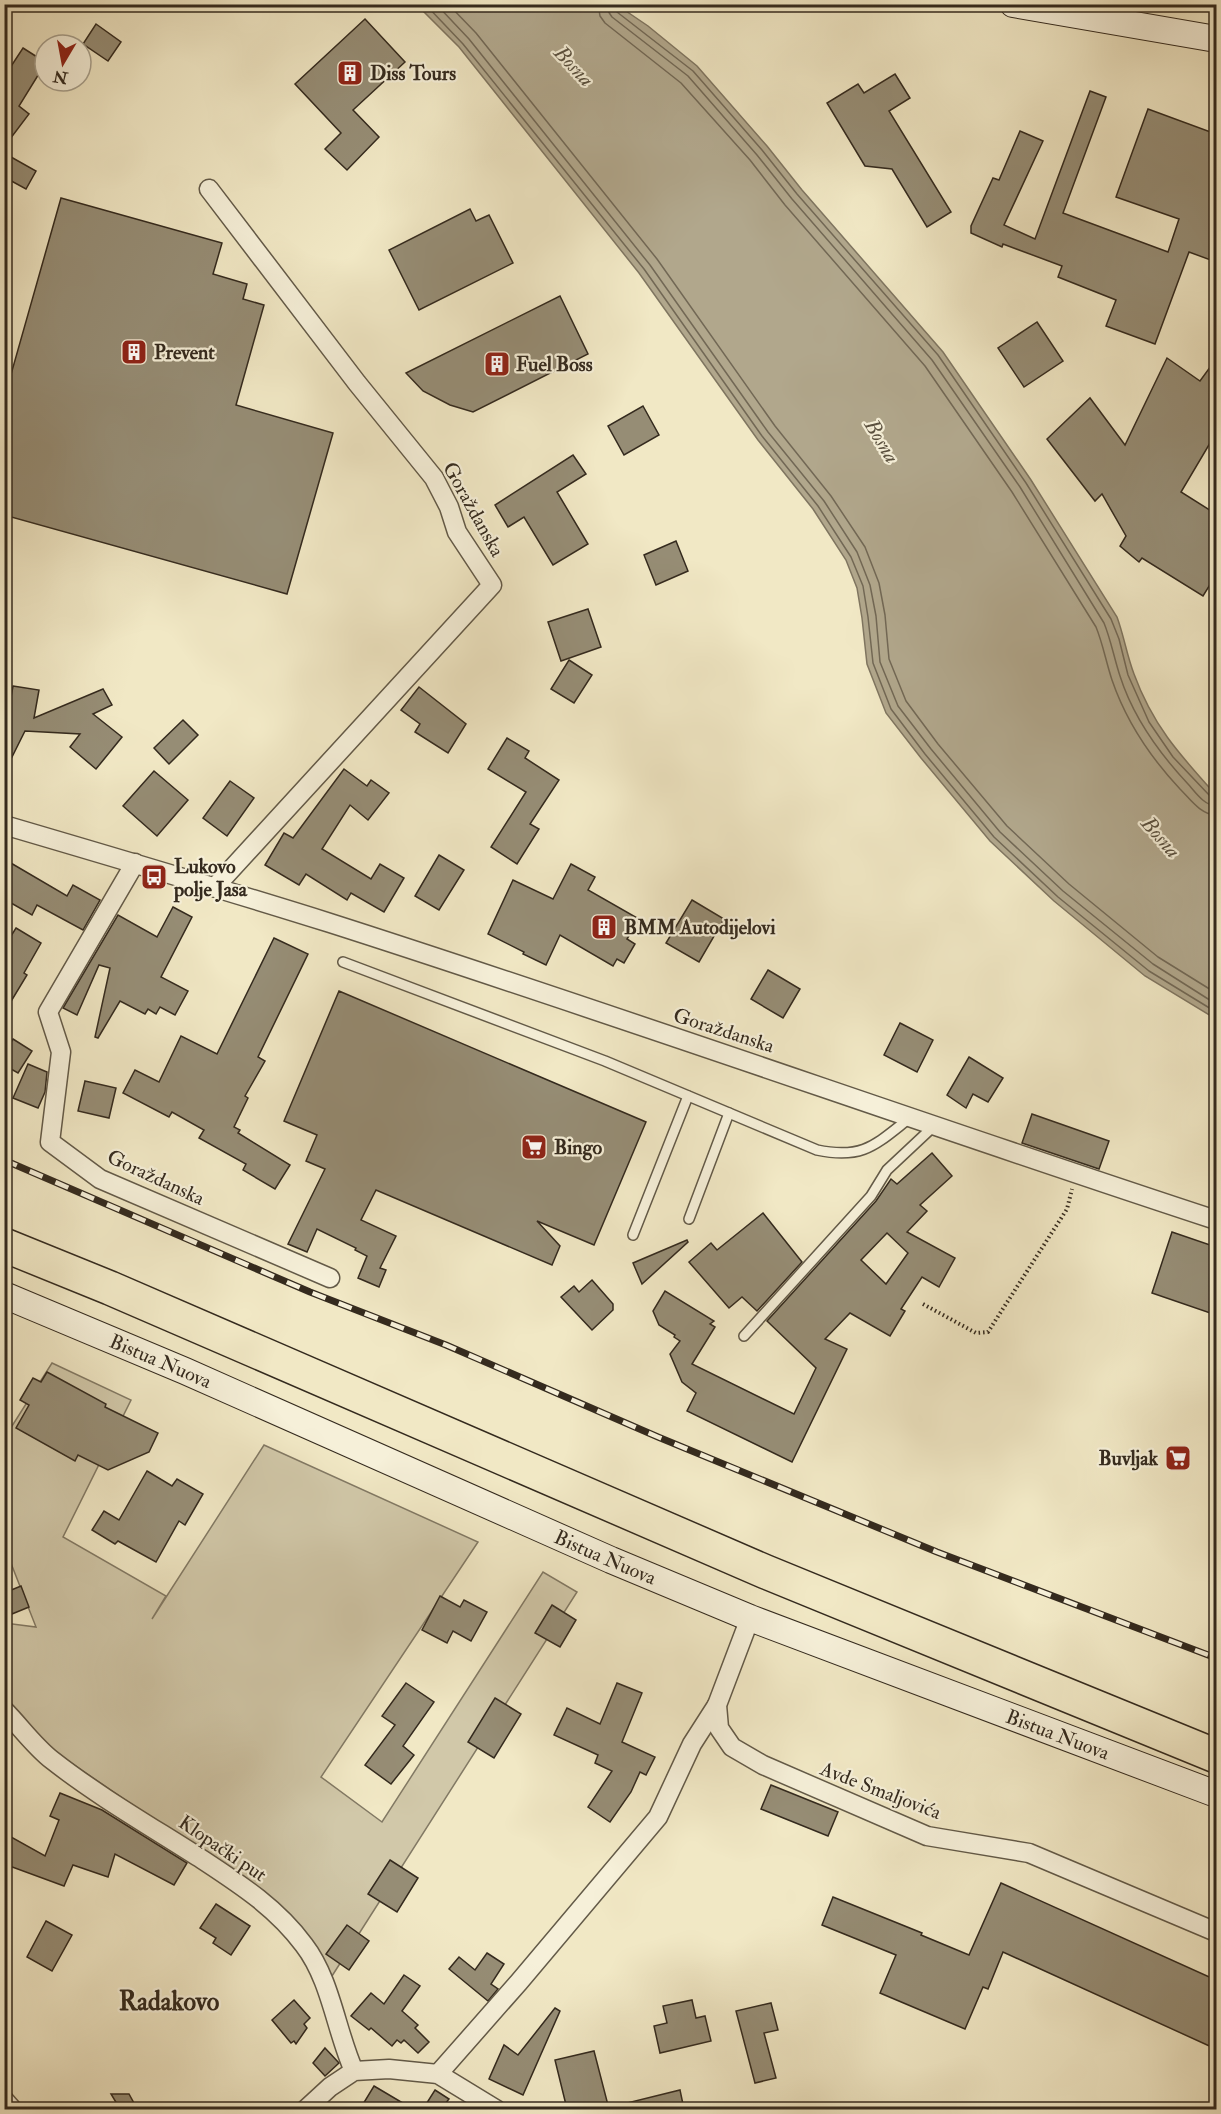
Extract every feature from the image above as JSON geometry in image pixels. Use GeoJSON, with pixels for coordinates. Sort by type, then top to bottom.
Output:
{"type":"FeatureCollection","features":[{"type":"Feature","properties":{"kind":"highway"},"geometry":{"type":"LineString","coordinates":[[4,1245],[110,1288],[766,1572],[1216,1756]]}},
{"type":"Feature","properties":{"kind":"street"},"geometry":{"type":"LineString","coordinates":[[1013,4],[1216,39]]}},
{"type":"Feature","properties":{"kind":"street","name":"Goraždanska"},"geometry":{"type":"LineString","coordinates":[[209,189],[357,383],[434,478],[449,507],[457,532],[492,585],[215,887]]}},
{"type":"Feature","properties":{"kind":"street","name":"Goraždanska"},"geometry":{"type":"LineString","coordinates":[[4,825],[342,927],[1216,1220]]}},
{"type":"Feature","properties":{"kind":"street","name":"Goraždanska"},"geometry":{"type":"LineString","coordinates":[[135,863],[48,1012],[61,1052],[50,1142],[100,1179],[330,1278]]}},
{"type":"Feature","properties":{"kind":"street","name":"Bistua Nuova"},"geometry":{"type":"LineString","coordinates":[[4,1295],[185,1371],[611,1560],[750,1618],[1216,1794]]}},
{"type":"Feature","properties":{"kind":"street"},"geometry":{"type":"LineString","coordinates":[[438,2074],[526,1974],[658,1817],[692,1744],[717,1705],[750,1618]]}},
{"type":"Feature","properties":{"kind":"street","name":"Avde Smaljovića"},"geometry":{"type":"LineString","coordinates":[[717,1705],[719,1728],[732,1748],[763,1766],[927,1836],[1029,1853],[1216,1932]]}},
{"type":"Feature","properties":{"kind":"street","name":"Klopački put"},"geometry":{"type":"LineString","coordinates":[[4,1710],[50,1759],[109,1800],[254,1893],[288,1927],[305,1946],[319,1972],[333,2009],[339,2034],[354,2071]]}},
{"type":"Feature","properties":{"kind":"street"},"geometry":{"type":"LineString","coordinates":[[305,2109],[330,2087],[354,2071],[389,2069],[438,2074],[496,2109]]}},
{"type":"Feature","properties":{"kind":"lane"},"geometry":{"type":"LineString","coordinates":[[343,962],[605,1061],[818,1150],[838,1154],[867,1149],[911,1117]]}},
{"type":"Feature","properties":{"kind":"lane"},"geometry":{"type":"LineString","coordinates":[[633,1235],[688,1096]]}},
{"type":"Feature","properties":{"kind":"lane"},"geometry":{"type":"LineString","coordinates":[[689,1219],[729,1113]]}},
{"type":"Feature","properties":{"kind":"lane"},"geometry":{"type":"LineString","coordinates":[[744,1336],[871,1196],[887,1170],[935,1125]]}},
{"type":"Feature","properties":{"kind":"lane"},"geometry":{"type":"LineString","coordinates":[[4,2093],[19,2109]]}},
{"type":"Feature","properties":{"kind":"path"},"geometry":{"type":"LineString","coordinates":[[923,1304],[976,1333],[988,1332],[1067,1209],[1076,1174]]}},
{"type":"Feature","properties":{"kind":"shaded area"},"geometry":{"type":"Polygon","coordinates":[[[52,1363],[131,1400],[63,1537],[166,1596],[152,1619],[264,1445],[478,1542],[321,1777],[382,1822],[543,1572],[577,1592],[332,1976],[311,1942],[255,1889],[64,1758],[5,1713],[5,1623],[36,1627],[5,1548],[5,1437],[52,1363]]]}},
{"type":"Feature","properties":{"kind":"water","name":"Bosna"},"geometry":{"type":"Polygon","coordinates":[[[417,5],[617,5],[648,26],[697,66],[943,352],[1031,480],[1117,617],[1134,674],[1159,725],[1179,753],[1216,795],[1216,1019],[1145,976],[1054,901],[990,841],[921,758],[886,713],[867,664],[857,588],[846,560],[813,509],[758,440],[639,273],[459,47],[417,5]]]}},
{"type":"Feature","properties":{"kind":"building","name":"Diss Tours"},"geometry":{"type":"Polygon","coordinates":[[[365,19],[405,62],[353,110],[379,137],[347,170],[325,149],[341,133],[295,84],[365,19]]]}},
{"type":"Feature","properties":{"kind":"building"},"geometry":{"type":"Polygon","coordinates":[[[96,24],[121,42],[108,61],[93,51],[93,33],[90,33],[96,24]]]}},
{"type":"Feature","properties":{"kind":"building"},"geometry":{"type":"Polygon","coordinates":[[[23,48],[33,54],[33,83],[19,106],[29,114],[4,147],[4,77],[23,48]]]}},
{"type":"Feature","properties":{"kind":"building"},"geometry":{"type":"Polygon","coordinates":[[[895,74],[910,98],[889,111],[951,212],[927,227],[892,169],[865,166],[827,103],[858,84],[864,93],[895,74]]]}},
{"type":"Feature","properties":{"kind":"building"},"geometry":{"type":"Polygon","coordinates":[[[1090,91],[1106,97],[1063,213],[1168,252],[1179,219],[1116,197],[1148,109],[1216,134],[1216,262],[1189,252],[1155,344],[1106,326],[1116,300],[1058,277],[1062,266],[1003,244],[1002,247],[971,233],[971,226],[993,178],[999,180],[1020,131],[1043,141],[1004,225],[1035,239],[1090,91]]]}},
{"type":"Feature","properties":{"kind":"building"},"geometry":{"type":"Polygon","coordinates":[[[11,157],[36,171],[26,189],[4,177],[4,169],[11,157]]]}},
{"type":"Feature","properties":{"kind":"building","name":"Prevent"},"geometry":{"type":"Polygon","coordinates":[[[61,198],[222,243],[213,274],[247,284],[243,299],[264,305],[236,405],[333,433],[287,594],[4,515],[4,399],[61,198]]]}},
{"type":"Feature","properties":{"kind":"building"},"geometry":{"type":"Polygon","coordinates":[[[470,209],[476,221],[489,215],[513,263],[419,310],[389,250],[470,209]]]}},
{"type":"Feature","properties":{"kind":"building","name":"Fuel Boss"},"geometry":{"type":"Polygon","coordinates":[[[560,296],[588,354],[473,412],[450,405],[423,391],[406,373],[560,296]]]}},
{"type":"Feature","properties":{"kind":"building"},"geometry":{"type":"Polygon","coordinates":[[[1037,322],[1063,361],[1024,387],[998,348],[1037,322]]]}},
{"type":"Feature","properties":{"kind":"building"},"geometry":{"type":"Polygon","coordinates":[[[1167,358],[1200,381],[1216,359],[1216,433],[1181,492],[1216,514],[1216,575],[1203,596],[1142,558],[1139,562],[1120,546],[1126,536],[1102,494],[1095,501],[1047,439],[1090,398],[1125,445],[1167,358]]]}},
{"type":"Feature","properties":{"kind":"building"},"geometry":{"type":"Polygon","coordinates":[[[643,406],[659,435],[624,455],[608,426],[643,406]]]}},
{"type":"Feature","properties":{"kind":"building"},"geometry":{"type":"Polygon","coordinates":[[[573,455],[586,474],[557,492],[588,544],[553,565],[524,517],[508,527],[495,505],[573,455]]]}},
{"type":"Feature","properties":{"kind":"building"},"geometry":{"type":"Polygon","coordinates":[[[676,541],[688,571],[656,585],[644,555],[676,541]]]}},
{"type":"Feature","properties":{"kind":"building"},"geometry":{"type":"Polygon","coordinates":[[[588,609],[601,647],[561,661],[548,622],[588,609]]]}},
{"type":"Feature","properties":{"kind":"building"},"geometry":{"type":"Polygon","coordinates":[[[569,660],[592,675],[574,703],[551,689],[569,660]]]}},
{"type":"Feature","properties":{"kind":"building"},"geometry":{"type":"Polygon","coordinates":[[[13,686],[39,690],[34,718],[103,689],[112,705],[93,714],[122,737],[96,769],[70,747],[80,734],[25,731],[4,773],[4,735],[13,686]]]}},
{"type":"Feature","properties":{"kind":"building"},"geometry":{"type":"Polygon","coordinates":[[[419,687],[466,724],[448,753],[415,732],[420,724],[401,710],[419,687]]]}},
{"type":"Feature","properties":{"kind":"building"},"geometry":{"type":"Polygon","coordinates":[[[183,720],[198,735],[169,764],[154,748],[183,720]]]}},
{"type":"Feature","properties":{"kind":"building"},"geometry":{"type":"Polygon","coordinates":[[[507,738],[529,751],[525,758],[559,780],[530,824],[539,829],[517,864],[491,847],[526,792],[488,769],[507,738]]]}},
{"type":"Feature","properties":{"kind":"building"},"geometry":{"type":"Polygon","coordinates":[[[344,769],[367,786],[371,780],[389,793],[368,820],[350,805],[322,849],[371,879],[380,864],[404,878],[384,912],[351,893],[347,900],[306,874],[299,885],[265,865],[284,833],[293,838],[344,769]]]}},
{"type":"Feature","properties":{"kind":"building"},"geometry":{"type":"Polygon","coordinates":[[[154,771],[188,800],[157,836],[123,806],[154,771]]]}},
{"type":"Feature","properties":{"kind":"building"},"geometry":{"type":"Polygon","coordinates":[[[230,781],[254,798],[227,836],[203,818],[230,781]]]}},
{"type":"Feature","properties":{"kind":"building"},"geometry":{"type":"Polygon","coordinates":[[[439,855],[464,870],[439,910],[415,896],[439,855]]]}},
{"type":"Feature","properties":{"kind":"building"},"geometry":{"type":"Polygon","coordinates":[[[4,859],[67,896],[73,885],[100,900],[83,930],[37,905],[32,915],[4,899],[4,859]]]}},
{"type":"Feature","properties":{"kind":"building"},"geometry":{"type":"Polygon","coordinates":[[[571,864],[595,877],[588,890],[639,919],[627,939],[635,944],[624,963],[617,959],[613,966],[560,935],[546,965],[488,934],[513,880],[553,899],[571,864]]]}},
{"type":"Feature","properties":{"kind":"building","name":"BMM Autodijelovi"},"geometry":{"type":"Polygon","coordinates":[[[692,900],[724,919],[699,962],[666,943],[692,900]]]}},
{"type":"Feature","properties":{"kind":"building"},"geometry":{"type":"Polygon","coordinates":[[[173,907],[192,917],[161,977],[188,991],[175,1015],[160,1007],[156,1014],[148,1009],[145,1014],[120,1001],[98,1038],[95,1037],[110,968],[99,965],[77,1015],[63,1008],[118,915],[157,937],[173,907]]]}},
{"type":"Feature","properties":{"kind":"building"},"geometry":{"type":"Polygon","coordinates":[[[16,928],[41,943],[24,973],[27,975],[4,1013],[4,947],[16,928]]]}},
{"type":"Feature","properties":{"kind":"building"},"geometry":{"type":"Polygon","coordinates":[[[274,938],[308,954],[258,1057],[265,1061],[245,1096],[248,1098],[234,1127],[240,1130],[238,1133],[290,1165],[275,1189],[243,1170],[246,1164],[199,1138],[204,1130],[172,1112],[169,1117],[123,1093],[135,1070],[159,1082],[181,1036],[217,1054],[274,938]]]}},
{"type":"Feature","properties":{"kind":"building"},"geometry":{"type":"Polygon","coordinates":[[[768,970],[800,989],[783,1018],[751,999],[768,970]]]}},
{"type":"Feature","properties":{"kind":"building"},"geometry":{"type":"Polygon","coordinates":[[[339,991],[646,1122],[594,1245],[537,1221],[560,1246],[552,1265],[376,1190],[361,1220],[396,1236],[380,1268],[386,1270],[379,1287],[358,1278],[367,1256],[355,1250],[356,1248],[317,1229],[307,1252],[288,1244],[325,1169],[306,1161],[317,1135],[284,1121],[339,991]]]}},
{"type":"Feature","properties":{"kind":"building"},"geometry":{"type":"Polygon","coordinates":[[[900,1023],[933,1040],[917,1072],[884,1055],[900,1023]]]}},
{"type":"Feature","properties":{"kind":"building"},"geometry":{"type":"Polygon","coordinates":[[[13,1039],[32,1051],[18,1073],[4,1065],[4,1054],[13,1039]]]}},
{"type":"Feature","properties":{"kind":"building"},"geometry":{"type":"Polygon","coordinates":[[[969,1057],[1003,1078],[988,1102],[973,1094],[966,1108],[947,1095],[969,1057]]]}},
{"type":"Feature","properties":{"kind":"building"},"geometry":{"type":"Polygon","coordinates":[[[28,1064],[47,1072],[45,1092],[38,1108],[13,1098],[28,1064]]]}},
{"type":"Feature","properties":{"kind":"building"},"geometry":{"type":"Polygon","coordinates":[[[85,1081],[116,1088],[109,1118],[78,1111],[85,1081]]]}},
{"type":"Feature","properties":{"kind":"building"},"geometry":{"type":"Polygon","coordinates":[[[1032,1114],[1109,1141],[1099,1169],[1022,1143],[1032,1114]]]}},
{"type":"Feature","properties":{"kind":"building"},"geometry":{"type":"Polygon","coordinates":[[[932,1153],[952,1176],[920,1205],[927,1211],[907,1232],[955,1258],[939,1287],[922,1277],[901,1309],[905,1311],[890,1336],[850,1313],[825,1339],[847,1349],[792,1462],[687,1411],[696,1393],[682,1382],[670,1354],[680,1341],[659,1325],[653,1311],[665,1291],[714,1321],[710,1324],[715,1327],[692,1364],[794,1414],[816,1368],[767,1321],[876,1201],[891,1179],[897,1184],[932,1153]],[[887,1233],[861,1260],[886,1284],[908,1253],[887,1233]]]}},
{"type":"Feature","properties":{"kind":"building"},"geometry":{"type":"Polygon","coordinates":[[[763,1213],[802,1262],[757,1311],[742,1297],[729,1308],[689,1262],[711,1243],[717,1250],[763,1213]]]}},
{"type":"Feature","properties":{"kind":"building"},"geometry":{"type":"Polygon","coordinates":[[[1172,1232],[1216,1247],[1216,1315],[1152,1293],[1172,1232]]]}},
{"type":"Feature","properties":{"kind":"building"},"geometry":{"type":"Polygon","coordinates":[[[687,1240],[688,1242],[642,1284],[633,1263],[687,1240]]]}},
{"type":"Feature","properties":{"kind":"building"},"geometry":{"type":"Polygon","coordinates":[[[592,1280],[613,1304],[613,1310],[592,1330],[561,1297],[574,1286],[579,1292],[592,1280]]]}},
{"type":"Feature","properties":{"kind":"building"},"geometry":{"type":"Polygon","coordinates":[[[47,1372],[106,1404],[105,1407],[158,1433],[149,1452],[108,1470],[78,1455],[75,1461],[16,1428],[29,1405],[20,1400],[33,1378],[41,1382],[47,1372]]]}},
{"type":"Feature","properties":{"kind":"building"},"geometry":{"type":"Polygon","coordinates":[[[147,1471],[172,1486],[177,1479],[203,1494],[185,1525],[179,1521],[156,1562],[118,1541],[115,1544],[92,1530],[104,1511],[119,1520],[147,1471]]]}},
{"type":"Feature","properties":{"kind":"building"},"geometry":{"type":"Polygon","coordinates":[[[21,1586],[29,1607],[12,1614],[4,1593],[21,1586]]]}},
{"type":"Feature","properties":{"kind":"building"},"geometry":{"type":"Polygon","coordinates":[[[440,1596],[460,1607],[464,1600],[487,1612],[471,1641],[453,1631],[447,1643],[422,1630],[440,1596]]]}},
{"type":"Feature","properties":{"kind":"building"},"geometry":{"type":"Polygon","coordinates":[[[552,1605],[576,1620],[560,1647],[535,1633],[552,1605]]]}},
{"type":"Feature","properties":{"kind":"building"},"geometry":{"type":"Polygon","coordinates":[[[406,1683],[434,1702],[403,1746],[414,1755],[391,1784],[365,1765],[395,1725],[382,1716],[406,1683]]]}},
{"type":"Feature","properties":{"kind":"building"},"geometry":{"type":"Polygon","coordinates":[[[617,1683],[642,1693],[622,1742],[655,1757],[646,1775],[640,1772],[631,1792],[610,1822],[588,1807],[612,1771],[595,1763],[598,1755],[554,1735],[567,1708],[600,1724],[617,1683]]]}},
{"type":"Feature","properties":{"kind":"building"},"geometry":{"type":"Polygon","coordinates":[[[495,1698],[521,1714],[494,1758],[468,1742],[495,1698]]]}},
{"type":"Feature","properties":{"kind":"building"},"geometry":{"type":"Polygon","coordinates":[[[771,1785],[838,1812],[828,1836],[761,1809],[771,1785]]]}},
{"type":"Feature","properties":{"kind":"building"},"geometry":{"type":"Polygon","coordinates":[[[60,1793],[102,1810],[187,1863],[174,1885],[115,1854],[108,1877],[73,1865],[64,1886],[4,1864],[4,1833],[45,1856],[59,1820],[50,1816],[60,1793]]]}},
{"type":"Feature","properties":{"kind":"building"},"geometry":{"type":"Polygon","coordinates":[[[390,1860],[418,1878],[397,1912],[368,1894],[390,1860]]]}},
{"type":"Feature","properties":{"kind":"building"},"geometry":{"type":"Polygon","coordinates":[[[1001,1883],[1216,1980],[1216,2049],[1003,1952],[988,1989],[983,1987],[965,2029],[880,1993],[896,1955],[822,1925],[833,1897],[969,1955],[1001,1883]]]}},
{"type":"Feature","properties":{"kind":"building"},"geometry":{"type":"Polygon","coordinates":[[[216,1904],[250,1926],[231,1955],[213,1943],[216,1938],[200,1928],[216,1904]]]}},
{"type":"Feature","properties":{"kind":"building"},"geometry":{"type":"Polygon","coordinates":[[[46,1921],[72,1935],[52,1971],[27,1957],[46,1921]]]}},
{"type":"Feature","properties":{"kind":"building"},"geometry":{"type":"Polygon","coordinates":[[[347,1925],[369,1941],[349,1970],[326,1954],[347,1925]]]}},
{"type":"Feature","properties":{"kind":"building"},"geometry":{"type":"Polygon","coordinates":[[[487,1953],[504,1964],[491,1984],[498,1989],[488,2001],[449,1969],[459,1957],[475,1970],[487,1953]]]}},
{"type":"Feature","properties":{"kind":"building"},"geometry":{"type":"Polygon","coordinates":[[[404,1975],[420,1986],[402,2011],[418,2025],[415,2028],[429,2042],[418,2053],[404,2040],[401,2043],[397,2040],[392,2046],[371,2028],[369,2030],[351,2016],[371,1993],[384,2004],[404,1975]]]}},
{"type":"Feature","properties":{"kind":"building"},"geometry":{"type":"Polygon","coordinates":[[[294,2000],[310,2018],[304,2024],[307,2028],[296,2044],[294,2041],[291,2043],[272,2020],[294,2000]]]}},
{"type":"Feature","properties":{"kind":"building"},"geometry":{"type":"Polygon","coordinates":[[[692,2000],[696,2018],[705,2016],[711,2041],[660,2053],[654,2026],[667,2023],[663,2006],[692,2000]]]}},
{"type":"Feature","properties":{"kind":"building"},"geometry":{"type":"Polygon","coordinates":[[[771,2003],[778,2030],[764,2033],[776,2078],[755,2083],[736,2011],[771,2003]]]}},
{"type":"Feature","properties":{"kind":"building"},"geometry":{"type":"Polygon","coordinates":[[[555,2008],[560,2011],[523,2095],[489,2079],[504,2045],[518,2055],[555,2008]]]}},
{"type":"Feature","properties":{"kind":"building"},"geometry":{"type":"Polygon","coordinates":[[[325,2048],[339,2063],[325,2076],[313,2063],[325,2048]]]}},
{"type":"Feature","properties":{"kind":"building"},"geometry":{"type":"Polygon","coordinates":[[[594,2051],[609,2109],[567,2109],[555,2060],[594,2051]]]}},
{"type":"Feature","properties":{"kind":"building"},"geometry":{"type":"Polygon","coordinates":[[[374,2086],[413,2109],[360,2109],[374,2086]]]}},
{"type":"Feature","properties":{"kind":"building"},"geometry":{"type":"Polygon","coordinates":[[[435,2090],[449,2099],[441,2109],[423,2109],[435,2090]]]}},
{"type":"Feature","properties":{"kind":"building"},"geometry":{"type":"Polygon","coordinates":[[[680,2090],[684,2109],[628,2109],[627,2103],[680,2090]]]}},
{"type":"Feature","properties":{"kind":"building"},"geometry":{"type":"Polygon","coordinates":[[[111,2094],[129,2094],[135,2105],[127,2109],[120,2109],[111,2094]]]}},
{"type":"Feature","properties":{"kind":"railway"},"geometry":{"type":"LineString","coordinates":[[4,1160],[310,1292],[446,1345],[658,1437],[937,1552],[1216,1658]]}},
{"type":"Feature","properties":{"kind":"place","name":"Diss Tours"},"geometry":{"type":"Point","coordinates":[350,73]}},
{"type":"Feature","properties":{"kind":"place","name":"Prevent"},"geometry":{"type":"Point","coordinates":[134,352]}},
{"type":"Feature","properties":{"kind":"place","name":"Fuel Boss"},"geometry":{"type":"Point","coordinates":[497,364]}},
{"type":"Feature","properties":{"kind":"place","name":"Lukovo polje Jasa"},"geometry":{"type":"Point","coordinates":[154,877]}},
{"type":"Feature","properties":{"kind":"place","name":"BMM Autodijelovi"},"geometry":{"type":"Point","coordinates":[604,927]}},
{"type":"Feature","properties":{"kind":"place","name":"Bingo"},"geometry":{"type":"Point","coordinates":[534,1147]}},
{"type":"Feature","properties":{"kind":"place","name":"Buvljak"},"geometry":{"type":"Point","coordinates":[1178,1458]}},
{"type":"Feature","properties":{"kind":"district","name":"Radakovo"},"geometry":{"type":"Point","coordinates":[169,2001]}}]}
